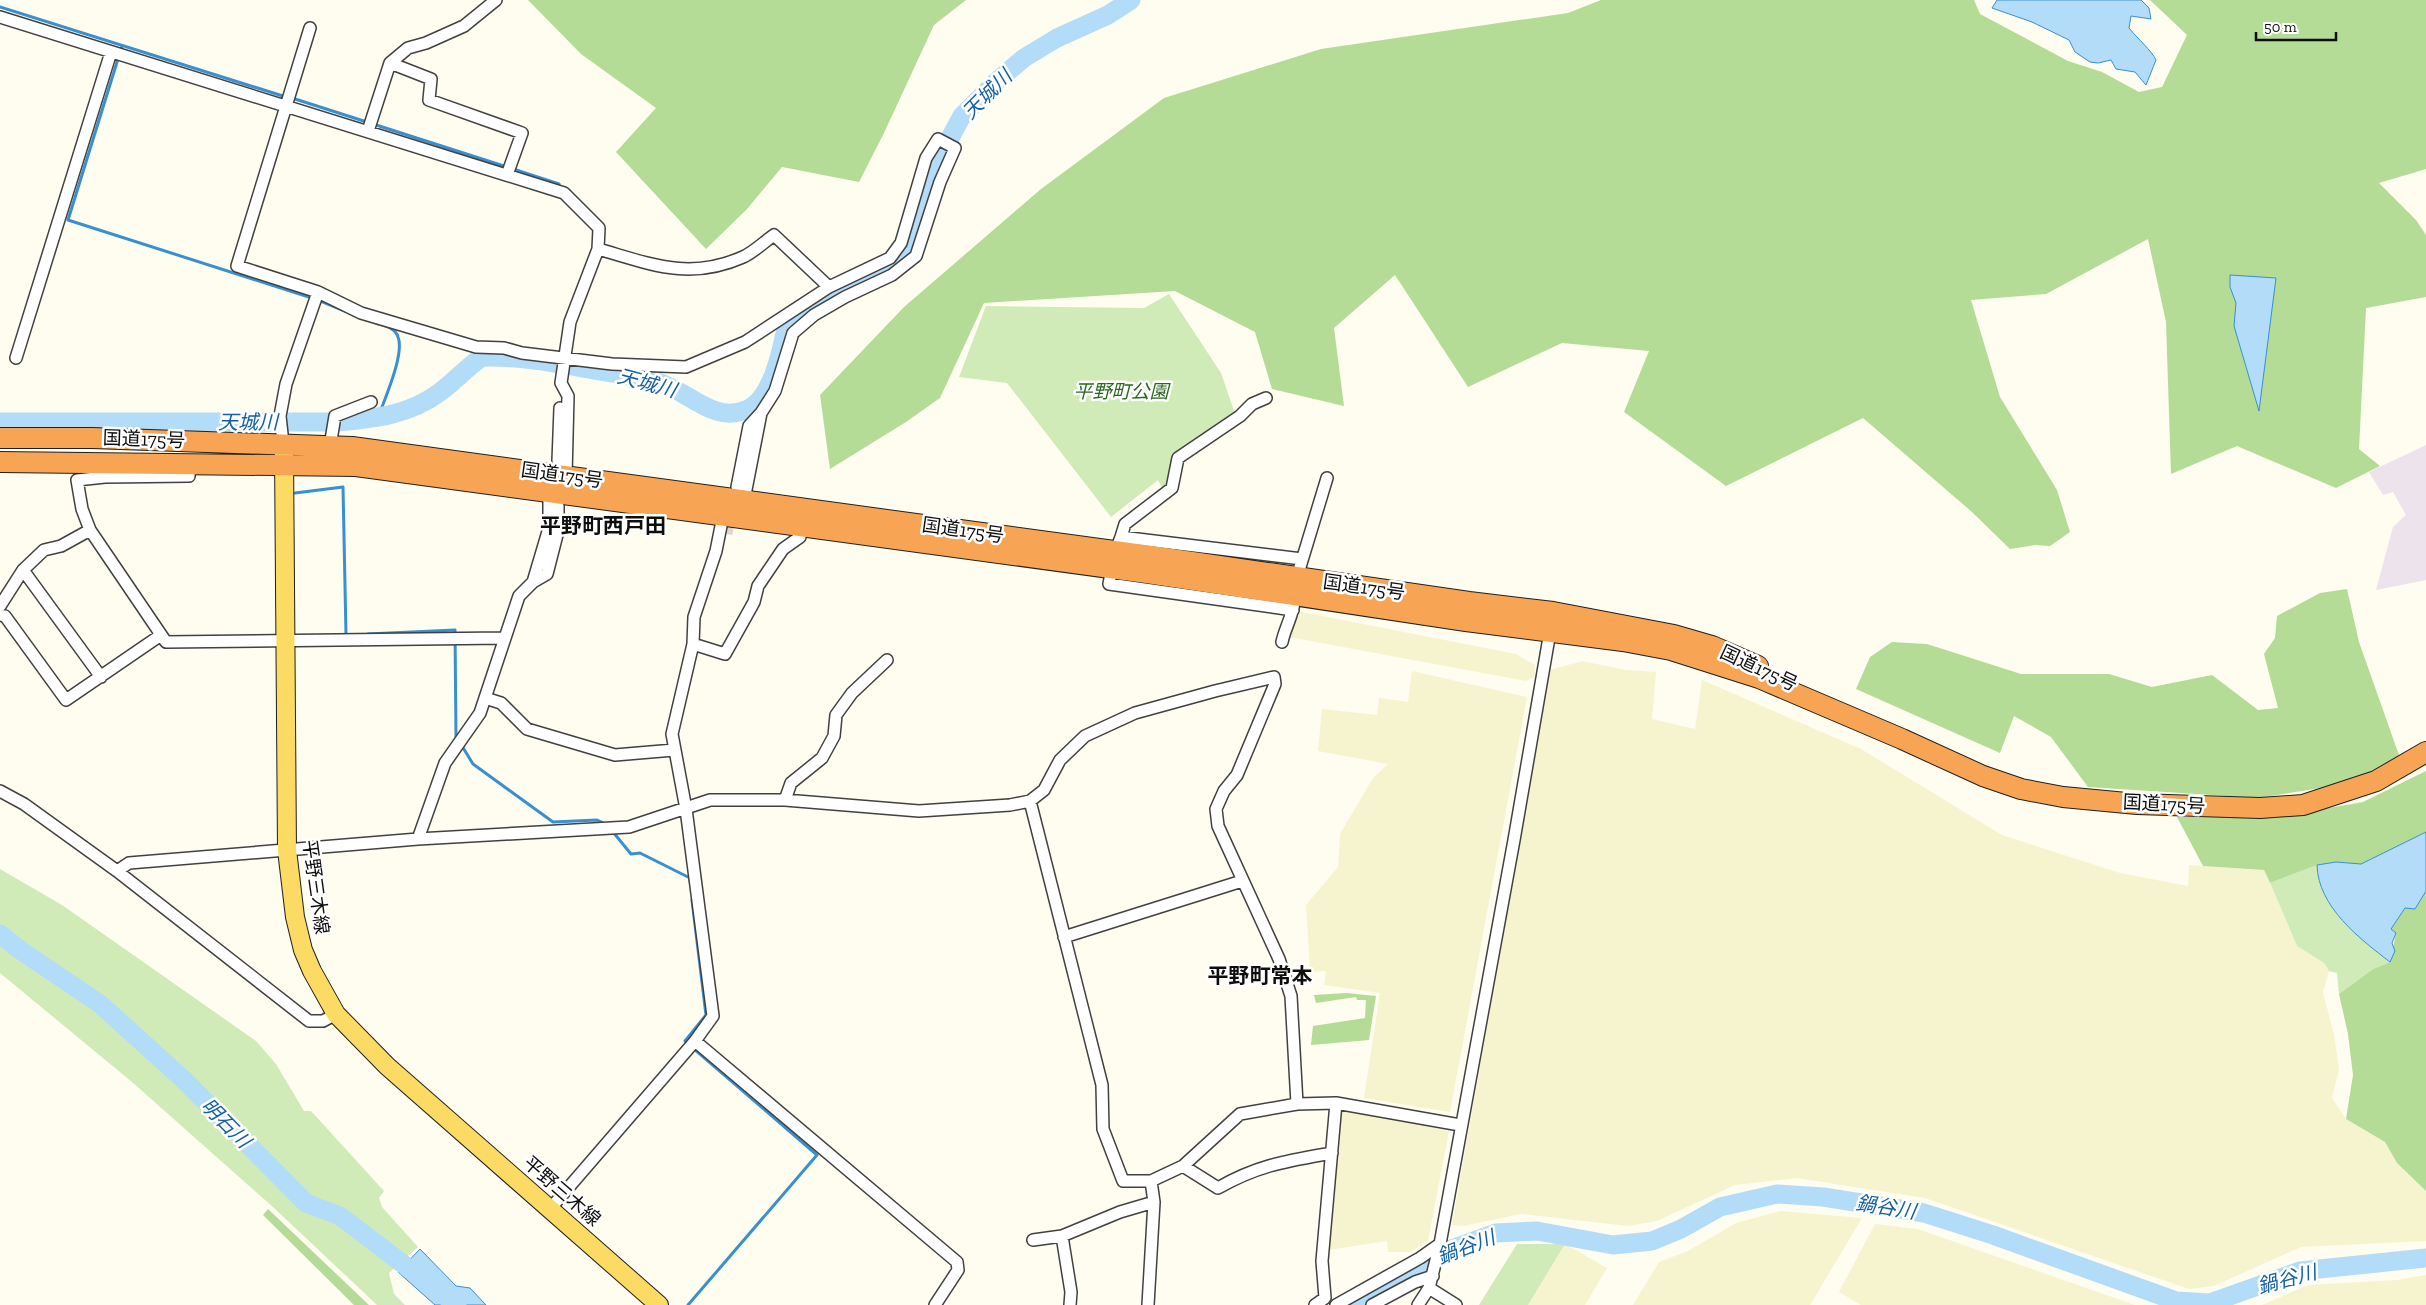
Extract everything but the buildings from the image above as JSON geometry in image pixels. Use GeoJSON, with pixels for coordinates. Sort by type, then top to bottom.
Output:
{"type":"FeatureCollection","features":[{"type":"Feature","properties":{"kind":"highway","name":"国道175号"},"geometry":{"type":"LineString","coordinates":[[0,438],[92,438],[283,443],[352,447],[562,468],[1117,552],[1297,585],[1469,602],[1551,622],[1674,635],[1712,646],[1814,693],[1902,739],[1983,776],[2021,789],[2064,797],[2137,804],[2260,808],[2303,805],[2342,794],[2376,781],[2426,752]]}},
{"type":"Feature","properties":{"kind":"highway","name":"国道175号"},"geometry":{"type":"LineString","coordinates":[[0,462],[356,466],[725,525],[802,527],[1117,552]]}},
{"type":"Feature","properties":{"kind":"main road","name":"平野三木線"},"geometry":{"type":"LineString","coordinates":[[283,443],[286,464],[287,850],[295,917],[303,950],[336,1014],[387,1066],[659,1305]]}},
{"type":"Feature","properties":{"kind":"street"},"geometry":{"type":"LineString","coordinates":[[368,131],[390,63],[408,48],[426,43],[464,26],[496,0]]}},
{"type":"Feature","properties":{"kind":"street"},"geometry":{"type":"LineString","coordinates":[[0,17],[564,193],[599,228],[598,249],[570,322],[561,383],[562,468]]}},
{"type":"Feature","properties":{"kind":"street"},"geometry":{"type":"LineString","coordinates":[[310,28],[237,266],[318,292],[361,313],[476,347],[504,348],[522,354],[612,364],[686,367],[745,342],[829,287],[890,258],[901,243],[926,158],[938,139],[955,148],[940,182],[916,256],[892,275],[845,297],[814,315],[793,333],[775,391],[762,413],[740,494]]}},
{"type":"Feature","properties":{"kind":"street"},"geometry":{"type":"LineString","coordinates":[[16,358],[111,52]]}},
{"type":"Feature","properties":{"kind":"street"},"geometry":{"type":"LineString","coordinates":[[390,63],[430,79],[429,100],[522,133],[507,175]]}},
{"type":"Feature","properties":{"kind":"street"},"geometry":{"type":"LineString","coordinates":[[598,249],[669,269],[699,270],[744,257],[774,235],[829,287]]}},
{"type":"Feature","properties":{"kind":"street"},"geometry":{"type":"LineString","coordinates":[[283,443],[280,416],[286,384],[318,292]]}},
{"type":"Feature","properties":{"kind":"street"},"geometry":{"type":"LineString","coordinates":[[805,303],[814,315]]}},
{"type":"Feature","properties":{"kind":"street"},"geometry":{"type":"LineString","coordinates":[[561,383],[568,396],[562,468]]}},
{"type":"Feature","properties":{"kind":"street"},"geometry":{"type":"LineString","coordinates":[[1266,398],[1252,404],[1240,416],[1178,458],[1172,488],[1125,524],[1109,584],[1297,585]]}},
{"type":"Feature","properties":{"kind":"street"},"geometry":{"type":"LineString","coordinates":[[330,446],[335,416],[371,402]]}},
{"type":"Feature","properties":{"kind":"street"},"geometry":{"type":"LineString","coordinates":[[190,465],[188,476],[105,477],[77,480],[82,509],[90,530],[166,642],[504,638]]}},
{"type":"Feature","properties":{"kind":"street"},"geometry":{"type":"LineString","coordinates":[[1282,642],[1327,478]]}},
{"type":"Feature","properties":{"kind":"street"},"geometry":{"type":"LineString","coordinates":[[534,582],[549,528],[554,498]]}},
{"type":"Feature","properties":{"kind":"street"},"geometry":{"type":"LineString","coordinates":[[418,839],[445,763],[480,713],[519,596],[534,582],[547,574],[558,531],[554,498]]}},
{"type":"Feature","properties":{"kind":"street"},"geometry":{"type":"LineString","coordinates":[[701,597],[714,585],[725,525]]}},
{"type":"Feature","properties":{"kind":"street"},"geometry":{"type":"LineString","coordinates":[[550,1209],[695,1041],[713,1016],[686,809],[672,734],[692,644],[694,617],[725,525]]}},
{"type":"Feature","properties":{"kind":"street"},"geometry":{"type":"LineString","coordinates":[[692,644],[725,654],[754,602],[758,586],[783,549],[800,537],[802,527]]}},
{"type":"Feature","properties":{"kind":"street"},"geometry":{"type":"LineString","coordinates":[[0,606],[23,570],[44,550],[61,546],[90,530]]}},
{"type":"Feature","properties":{"kind":"street"},"geometry":{"type":"LineString","coordinates":[[23,570],[101,677]]}},
{"type":"Feature","properties":{"kind":"street"},"geometry":{"type":"LineString","coordinates":[[0,615],[5,616],[66,700],[162,635]]}},
{"type":"Feature","properties":{"kind":"street"},"geometry":{"type":"LineString","coordinates":[[1418,1305],[1428,1288],[1440,1244],[1460,1124],[1516,830],[1551,622]]}},
{"type":"Feature","properties":{"kind":"street"},"geometry":{"type":"LineString","coordinates":[[785,800],[791,783],[822,758],[834,736],[836,715],[852,693],[887,660]]}},
{"type":"Feature","properties":{"kind":"street"},"geometry":{"type":"LineString","coordinates":[[117,871],[129,864],[287,850],[418,839],[629,826],[710,800],[785,800],[919,811],[1010,805],[1030,801],[1044,790],[1060,760],[1085,736],[1134,713],[1274,677],[1275,684],[1237,775],[1224,791],[1216,810],[1218,826],[1279,959],[1291,996],[1297,1104]]}},
{"type":"Feature","properties":{"kind":"street"},"geometry":{"type":"LineString","coordinates":[[484,698],[501,703],[528,729],[615,755],[674,750]]}},
{"type":"Feature","properties":{"kind":"street"},"geometry":{"type":"LineString","coordinates":[[0,791],[24,804],[117,871],[309,1021],[323,1021],[336,1014]]}},
{"type":"Feature","properties":{"kind":"street"},"geometry":{"type":"LineString","coordinates":[[1030,801],[1102,1085],[1103,1129],[1123,1181],[1151,1181],[1183,1166],[1240,1114],[1297,1104],[1336,1103],[1460,1124]]}},
{"type":"Feature","properties":{"kind":"street"},"geometry":{"type":"LineString","coordinates":[[1064,937],[1242,881]]}},
{"type":"Feature","properties":{"kind":"street"},"geometry":{"type":"LineString","coordinates":[[695,1041],[957,1262],[958,1270],[935,1305]]}},
{"type":"Feature","properties":{"kind":"street"},"geometry":{"type":"LineString","coordinates":[[1315,1305],[1325,1298],[1322,1261],[1336,1103]]}},
{"type":"Feature","properties":{"kind":"street"},"geometry":{"type":"LineString","coordinates":[[1183,1166],[1218,1188],[1241,1174],[1264,1166],[1332,1153]]}},
{"type":"Feature","properties":{"kind":"street"},"geometry":{"type":"LineString","coordinates":[[1148,1305],[1154,1202],[1151,1181]]}},
{"type":"Feature","properties":{"kind":"street"},"geometry":{"type":"LineString","coordinates":[[1033,1240],[1062,1236],[1120,1212],[1154,1202]]}},
{"type":"Feature","properties":{"kind":"street"},"geometry":{"type":"LineString","coordinates":[[1062,1236],[1071,1292],[1070,1305]]}},
{"type":"Feature","properties":{"kind":"street"},"geometry":{"type":"LineString","coordinates":[[1336,1305],[1420,1258],[1440,1244]]}},
{"type":"Feature","properties":{"kind":"street"},"geometry":{"type":"LineString","coordinates":[[1372,1305],[1415,1282],[1432,1276]]}},
{"type":"Feature","properties":{"kind":"street"},"geometry":{"type":"LineString","coordinates":[[1428,1288],[1456,1305]]}},
{"type":"Feature","properties":{"kind":"shaded area"},"geometry":{"type":"Polygon","coordinates":[[[2426,445],[2426,580],[2376,590],[2393,527],[2406,515],[2393,492],[2383,495],[2369,472],[2426,445]]]}},
{"type":"Feature","properties":{"kind":"shaded area"},"geometry":{"type":"Polygon","coordinates":[[[1297,611],[1516,654],[1535,665],[1534,677],[1526,681],[1289,637],[1297,611]]]}},
{"type":"Feature","properties":{"kind":"shaded area"},"geometry":{"type":"Polygon","coordinates":[[[1582,661],[1626,670],[1656,672],[1652,719],[1695,729],[1702,680],[1861,749],[2002,835],[2120,873],[2188,886],[2189,865],[2264,870],[2297,946],[2324,963],[2329,971],[2323,993],[2334,1034],[2339,1070],[2332,1098],[2346,1119],[2385,1142],[2397,1163],[2426,1191],[2426,1241],[2301,1247],[2214,1286],[2189,1289],[1925,1198],[1797,1178],[1735,1185],[1657,1221],[1628,1226],[1521,1214],[1463,1226],[1452,1225],[1550,670],[1582,661]]]}},
{"type":"Feature","properties":{"kind":"shaded area"},"geometry":{"type":"Polygon","coordinates":[[[1412,671],[1527,697],[1450,1112],[1364,1098],[1380,993],[1324,985],[1326,971],[1310,972],[1306,905],[1338,867],[1340,834],[1373,778],[1388,764],[1318,751],[1322,709],[1377,715],[1379,698],[1408,702],[1412,671]]]}},
{"type":"Feature","properties":{"kind":"shaded area"},"geometry":{"type":"Polygon","coordinates":[[[1346,1109],[1449,1131],[1428,1241],[1410,1252],[1388,1252],[1387,1241],[1328,1250],[1339,1110],[1346,1109]]]}},
{"type":"Feature","properties":{"kind":"shaded area"},"geometry":{"type":"Polygon","coordinates":[[[1780,1211],[1862,1218],[1810,1305],[1633,1305],[1659,1262],[1688,1251],[1736,1223],[1780,1211]]]}},
{"type":"Feature","properties":{"kind":"shaded area"},"geometry":{"type":"Polygon","coordinates":[[[1875,1224],[1918,1229],[2135,1305],[1861,1305],[1839,1292],[1875,1224]]]}},
{"type":"Feature","properties":{"kind":"shaded area"},"geometry":{"type":"Polygon","coordinates":[[[1565,1244],[1607,1268],[1585,1305],[1528,1305],[1565,1244]]]}},
{"type":"Feature","properties":{"kind":"shaded area"},"geometry":{"type":"Polygon","coordinates":[[[2426,1275],[2426,1305],[2262,1305],[2308,1285],[2397,1280],[2426,1275]]]}},
{"type":"Feature","properties":{"kind":"green space"},"geometry":{"type":"Polygon","coordinates":[[[528,0],[966,0],[934,25],[859,182],[782,167],[747,209],[706,249],[616,152],[656,108],[581,54],[528,0]]]}},
{"type":"Feature","properties":{"kind":"green space"},"geometry":{"type":"Polygon","coordinates":[[[1601,0],[1974,0],[1980,14],[2068,61],[2102,72],[2139,92],[2162,87],[2187,35],[2150,0],[2426,0],[2426,169],[2379,183],[2416,220],[2426,235],[2426,297],[2366,308],[2359,449],[2380,466],[2336,488],[2237,446],[2171,474],[2166,322],[2148,239],[2046,294],[1971,300],[2000,397],[2057,490],[2070,532],[2050,546],[2035,545],[2010,549],[1972,512],[1863,418],[1726,486],[1624,412],[1649,351],[1562,343],[1468,387],[1395,275],[1334,328],[1344,406],[1272,389],[1255,332],[1175,291],[984,303],[940,398],[906,422],[830,469],[820,395],[904,307],[1041,189],[1164,98],[1321,49],[1568,13],[1601,0]]]}},
{"type":"Feature","properties":{"kind":"green space","name":"平野町公園"},"geometry":{"type":"Polygon","coordinates":[[[1169,294],[1221,373],[1234,411],[1231,418],[1173,456],[1168,483],[1162,488],[1158,480],[1111,517],[1007,383],[959,377],[986,306],[1144,308],[1169,294]]]}},
{"type":"Feature","properties":{"kind":"green space"},"geometry":{"type":"Polygon","coordinates":[[[2347,589],[2359,642],[2401,761],[2340,785],[2258,798],[2088,787],[2051,737],[2014,716],[2000,753],[1856,689],[1870,657],[1892,642],[1927,644],[2021,674],[2109,674],[2152,687],[2212,675],[2258,710],[2278,708],[2264,654],[2275,638],[2277,616],[2320,593],[2347,589]]]}},
{"type":"Feature","properties":{"kind":"green space"},"geometry":{"type":"Polygon","coordinates":[[[2426,771],[2426,832],[2361,864],[2336,862],[2317,865],[2270,883],[2264,870],[2203,866],[2177,817],[2278,817],[2363,802],[2426,771]]]}},
{"type":"Feature","properties":{"kind":"green space"},"geometry":{"type":"Polygon","coordinates":[[[2317,865],[2319,880],[2333,908],[2354,932],[2390,962],[2373,969],[2339,994],[2337,973],[2329,971],[2324,963],[2297,946],[2270,883],[2317,865]]]}},
{"type":"Feature","properties":{"kind":"green space"},"geometry":{"type":"Polygon","coordinates":[[[0,869],[62,905],[256,1041],[276,1064],[304,1111],[311,1111],[384,1191],[379,1198],[382,1207],[418,1247],[389,1273],[394,1294],[405,1305],[377,1305],[274,1208],[132,1082],[0,973],[0,869]]]}},
{"type":"Feature","properties":{"kind":"green space"},"geometry":{"type":"Polygon","coordinates":[[[2426,891],[2426,1191],[2397,1163],[2385,1142],[2346,1119],[2353,1075],[2348,1034],[2339,994],[2373,969],[2390,962],[2396,933],[2390,930],[2406,907],[2415,909],[2426,891]]]}},
{"type":"Feature","properties":{"kind":"green space"},"geometry":{"type":"Polygon","coordinates":[[[1346,993],[1376,996],[1369,1040],[1311,1045],[1313,1026],[1365,1018],[1366,1000],[1357,1000],[1356,997],[1316,1003],[1314,995],[1346,993]]]}},
{"type":"Feature","properties":{"kind":"green space"},"geometry":{"type":"Polygon","coordinates":[[[268,1209],[369,1305],[354,1305],[263,1215],[268,1209]]]}},
{"type":"Feature","properties":{"kind":"green space"},"geometry":{"type":"Polygon","coordinates":[[[1517,1244],[1565,1244],[1528,1305],[1479,1305],[1517,1244]]]}},
{"type":"Feature","properties":{"kind":"water"},"geometry":{"type":"Polygon","coordinates":[[[1997,0],[2141,0],[2149,8],[2151,19],[2131,16],[2129,28],[2156,60],[2146,85],[2135,72],[2116,69],[2111,60],[2098,63],[2090,62],[2075,52],[2069,40],[2032,22],[1992,8],[1997,0]]]}},
{"type":"Feature","properties":{"kind":"water"},"geometry":{"type":"Polygon","coordinates":[[[2230,275],[2276,278],[2259,411],[2234,326],[2236,303],[2230,287],[2230,275]]]}},
{"type":"Feature","properties":{"kind":"water"},"geometry":{"type":"Polygon","coordinates":[[[2426,832],[2426,891],[2415,909],[2405,908],[2391,929],[2396,933],[2392,943],[2395,951],[2390,962],[2354,932],[2333,908],[2319,880],[2317,865],[2336,862],[2361,864],[2426,832]]]}},
{"type":"Feature","properties":{"kind":"water"},"geometry":{"type":"Polygon","coordinates":[[[420,1249],[456,1286],[470,1288],[486,1305],[435,1305],[398,1272],[420,1249]]]}},
{"type":"Feature","properties":{"kind":"waterway","name":"天城川"},"geometry":{"type":"LineString","coordinates":[[0,422],[337,422],[364,419],[404,411],[428,400],[482,357],[528,359],[639,377],[669,386],[713,410],[724,413],[736,413],[748,409],[756,403],[769,385],[778,362],[786,329],[837,291],[895,263],[909,251],[929,184],[944,149],[962,116],[998,80],[1024,58],[1057,38],[1108,15],[1131,0]]}},
{"type":"Feature","properties":{"kind":"waterway"},"geometry":{"type":"LineString","coordinates":[[0,7],[286,97]]}},
{"type":"Feature","properties":{"kind":"waterway"},"geometry":{"type":"LineString","coordinates":[[122,46],[68,220],[312,298]]}},
{"type":"Feature","properties":{"kind":"waterway"},"geometry":{"type":"LineString","coordinates":[[292,98],[507,167]]}},
{"type":"Feature","properties":{"kind":"waterway"},"geometry":{"type":"LineString","coordinates":[[513,169],[559,184]]}},
{"type":"Feature","properties":{"kind":"waterway"},"geometry":{"type":"LineString","coordinates":[[318,300],[345,311]]}},
{"type":"Feature","properties":{"kind":"waterway"},"geometry":{"type":"LineString","coordinates":[[376,323],[389,327],[394,331],[397,334],[399,345],[396,365],[378,418]]}},
{"type":"Feature","properties":{"kind":"waterway"},"geometry":{"type":"LineString","coordinates":[[295,493],[343,487],[346,635]]}},
{"type":"Feature","properties":{"kind":"waterway"},"geometry":{"type":"LineString","coordinates":[[368,634],[455,630],[456,737],[458,741]]}},
{"type":"Feature","properties":{"kind":"waterway"},"geometry":{"type":"LineString","coordinates":[[462,746],[473,764],[553,822],[597,820],[608,825]]}},
{"type":"Feature","properties":{"kind":"waterway"},"geometry":{"type":"LineString","coordinates":[[613,832],[631,854],[640,853],[690,878],[690,881]]}},
{"type":"Feature","properties":{"kind":"waterway"},"geometry":{"type":"LineString","coordinates":[[688,1044],[685,1041],[706,1015],[692,900]]}},
{"type":"Feature","properties":{"kind":"waterway","name":"明石川"},"geometry":{"type":"LineString","coordinates":[[0,934],[20,950],[100,1004],[184,1080],[306,1203],[340,1216],[457,1305]]}},
{"type":"Feature","properties":{"kind":"waterway"},"geometry":{"type":"LineString","coordinates":[[688,1305],[817,1155],[693,1048]]}},
{"type":"Feature","properties":{"kind":"waterway","name":"鍋谷川"},"geometry":{"type":"LineString","coordinates":[[1354,1305],[1452,1249],[1496,1233],[1537,1231],[1613,1245],[1652,1241],[1681,1229],[1720,1207],[1777,1194],[1823,1197],[1924,1213],[1993,1235],[2176,1301],[2210,1303],[2300,1271],[2426,1258]]}},
{"type":"Feature","properties":{"kind":"tunnel"},"geometry":{"type":"LineString","coordinates":[[727,534],[731,513]]}},
{"type":"Feature","properties":{"kind":"district","name":"平野町西戸田"},"geometry":{"type":"Point","coordinates":[603,525]}},
{"type":"Feature","properties":{"kind":"district","name":"平野町常本"},"geometry":{"type":"Point","coordinates":[1260,975]}}]}
